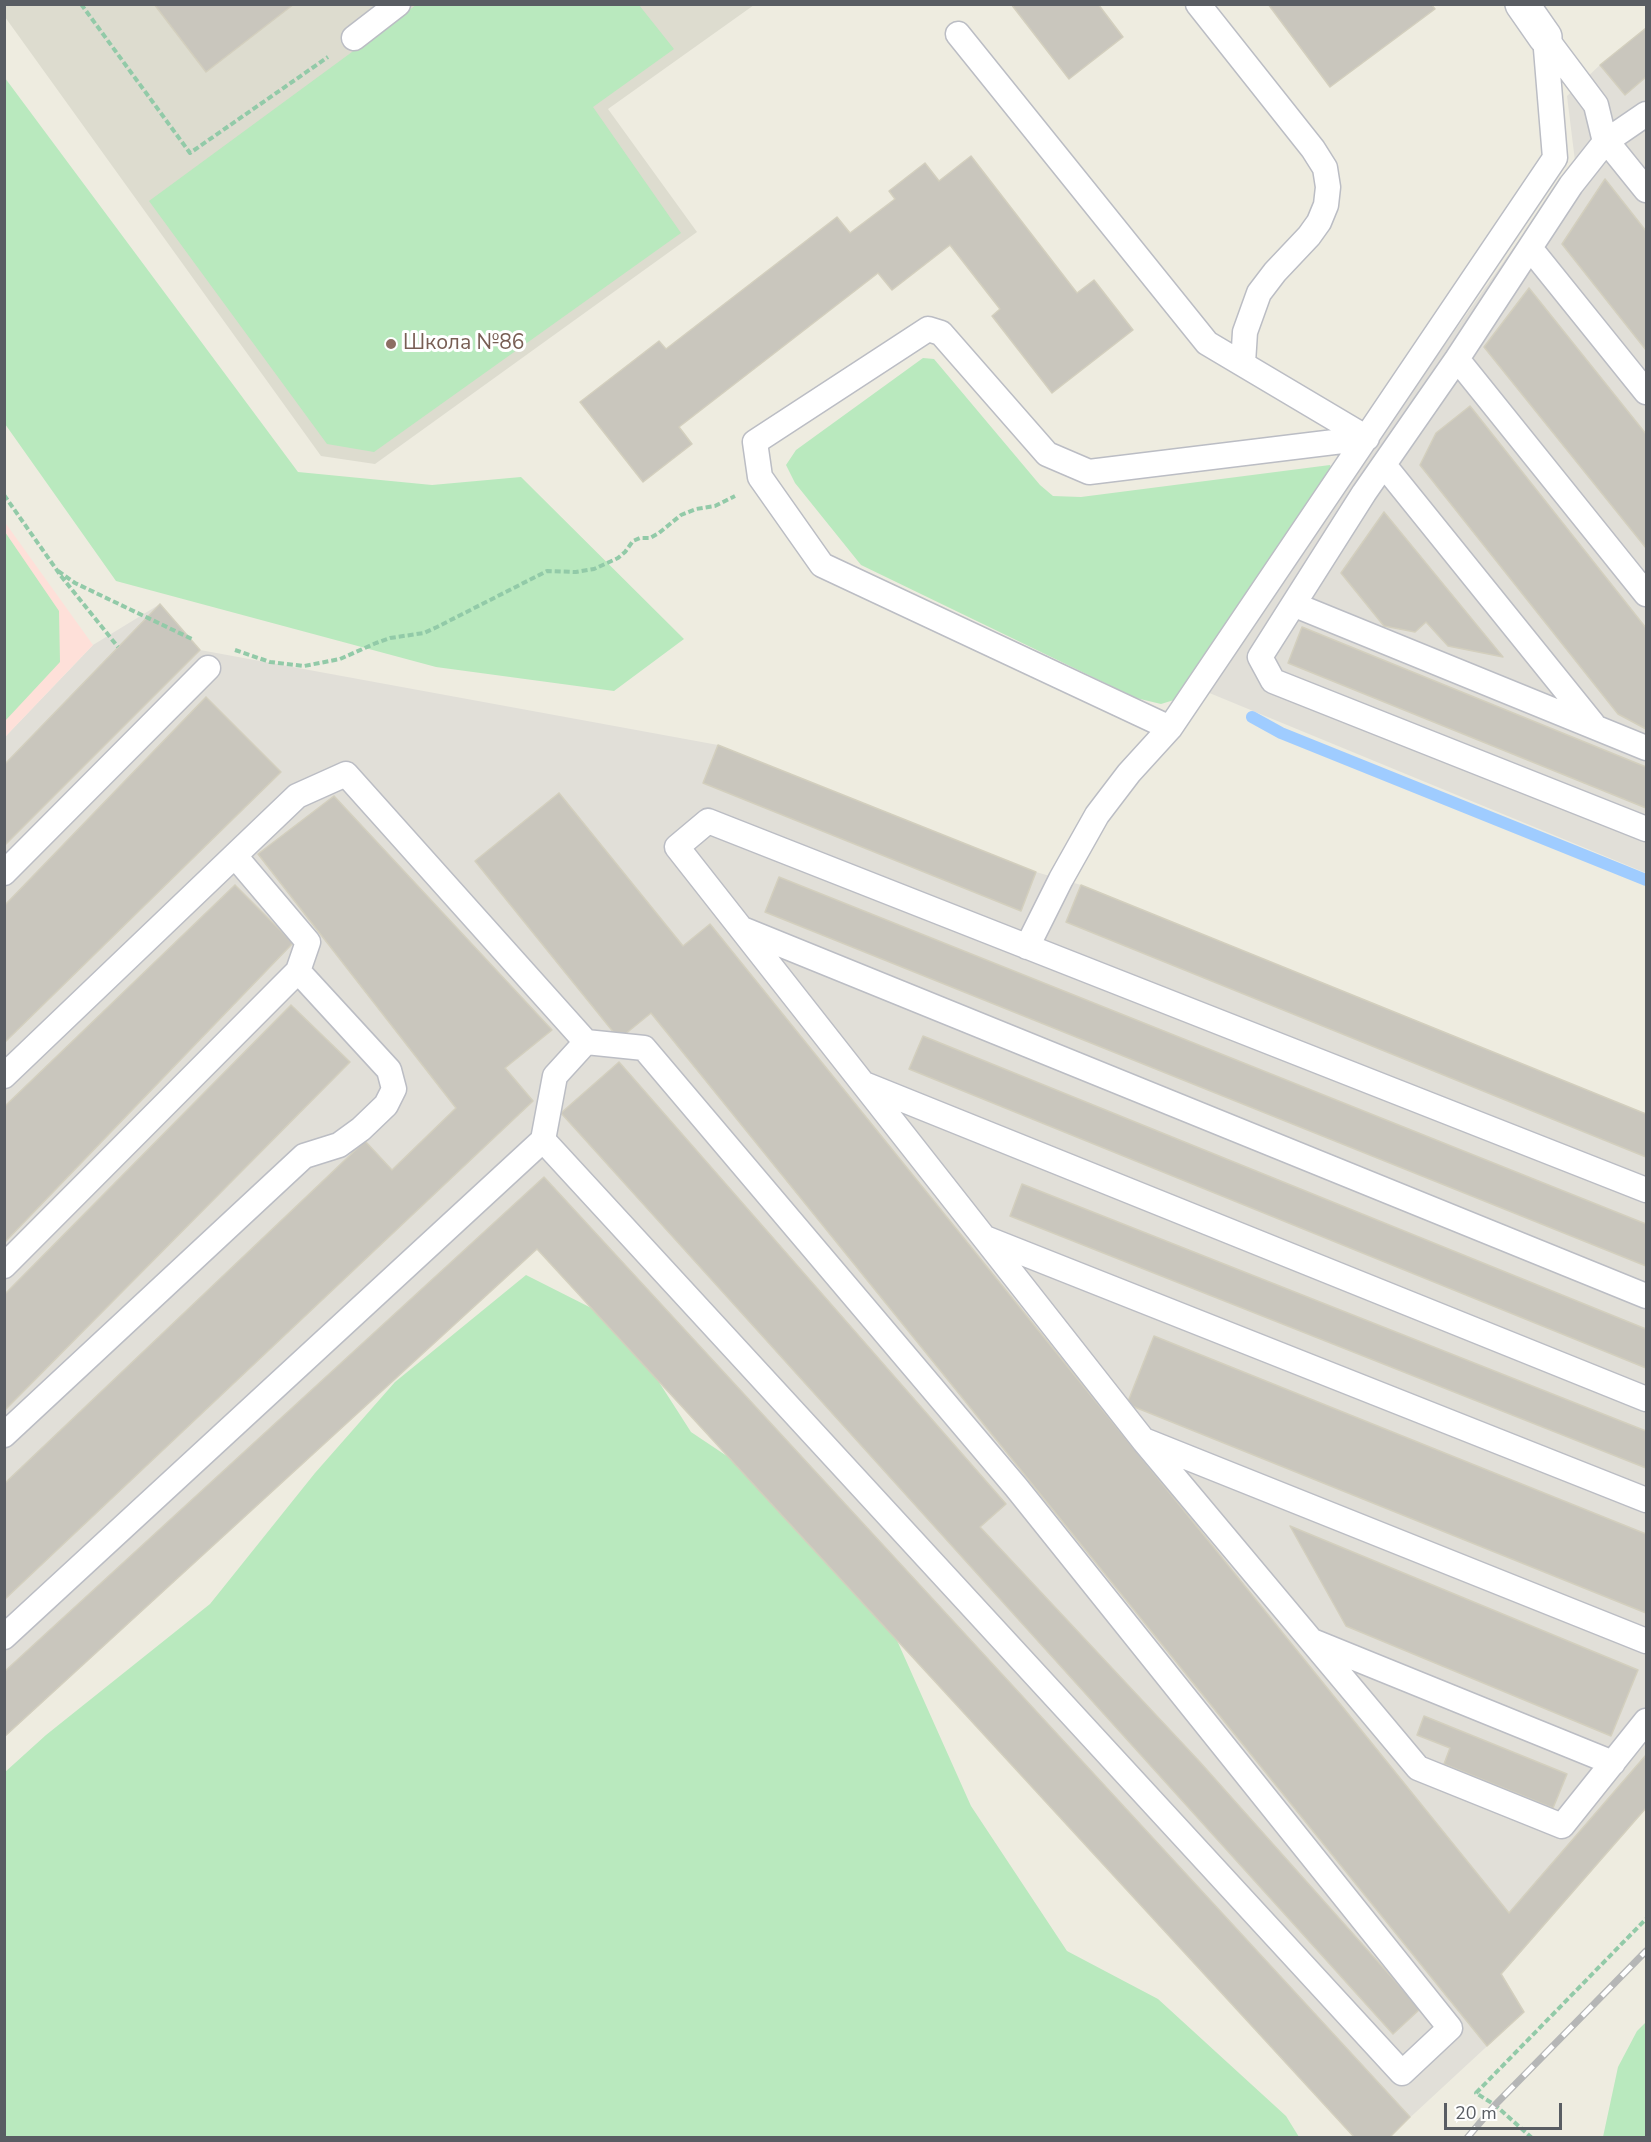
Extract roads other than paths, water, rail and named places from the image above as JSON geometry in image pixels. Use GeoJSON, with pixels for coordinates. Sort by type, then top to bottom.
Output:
{"type":"FeatureCollection","features":[{"type":"Feature","properties":{"kind":"street"},"geometry":{"type":"LineString","coordinates":[[1522,4],[1545,37]]}},
{"type":"Feature","properties":{"kind":"lane"},"geometry":{"type":"LineString","coordinates":[[354,38],[398,4]]}},
{"type":"Feature","properties":{"kind":"lane"},"geometry":{"type":"LineString","coordinates":[[1198,4],[1313,148],[1325,168],[1328,187],[1326,205],[1319,222],[1259,293],[1245,332],[1243,363]]}},
{"type":"Feature","properties":{"kind":"lane"},"geometry":{"type":"LineString","coordinates":[[958,34],[1207,343],[1367,438]]}},
{"type":"Feature","properties":{"kind":"lane"},"geometry":{"type":"LineString","coordinates":[[1545,37],[1596,105],[1606,140],[1647,190]]}},
{"type":"Feature","properties":{"kind":"lane"},"geometry":{"type":"LineString","coordinates":[[1027,947],[1061,879],[1097,815],[1129,773],[1170,728],[1555,158],[1545,37]]}},
{"type":"Feature","properties":{"kind":"lane"},"geometry":{"type":"LineString","coordinates":[[1647,114],[1606,140],[1571,185],[1457,359],[1364,493],[1260,657],[1273,681],[1647,830]]}},
{"type":"Feature","properties":{"kind":"lane"},"geometry":{"type":"LineString","coordinates":[[1530,248],[1647,392]]}},
{"type":"Feature","properties":{"kind":"lane"},"geometry":{"type":"LineString","coordinates":[[1170,728],[822,565],[760,477],[755,442],[928,329],[941,333],[1047,454],[1089,472],[1367,438]]}},
{"type":"Feature","properties":{"kind":"lane"},"geometry":{"type":"LineString","coordinates":[[1457,359],[1647,594]]}},
{"type":"Feature","properties":{"kind":"lane"},"geometry":{"type":"LineString","coordinates":[[1384,465],[1595,727]]}},
{"type":"Feature","properties":{"kind":"lane"},"geometry":{"type":"LineString","coordinates":[[1294,605],[1647,748]]}},
{"type":"Feature","properties":{"kind":"lane"},"geometry":{"type":"LineString","coordinates":[[4,873],[206,656]]}},
{"type":"Feature","properties":{"kind":"lane"},"geometry":{"type":"LineString","coordinates":[[4,1076],[297,796],[346,774],[586,1042],[644,1048],[1016,1487],[1450,2028],[1402,2073],[543,1140]]}},
{"type":"Feature","properties":{"kind":"lane"},"geometry":{"type":"LineString","coordinates":[[1647,1190],[708,821],[677,847],[1144,1440],[1418,1768],[1562,1826],[1647,1721]]}},
{"type":"Feature","properties":{"kind":"lane"},"geometry":{"type":"LineString","coordinates":[[4,1266],[298,971],[308,942],[235,856]]}},
{"type":"Feature","properties":{"kind":"lane"},"geometry":{"type":"LineString","coordinates":[[742,929],[1647,1296]]}},
{"type":"Feature","properties":{"kind":"lane"},"geometry":{"type":"LineString","coordinates":[[4,1435],[304,1156],[339,1145],[361,1129],[386,1105],[394,1089],[389,1070],[298,971]]}},
{"type":"Feature","properties":{"kind":"lane"},"geometry":{"type":"LineString","coordinates":[[4,1637],[543,1140],[555,1076],[586,1042]]}},
{"type":"Feature","properties":{"kind":"lane"},"geometry":{"type":"LineString","coordinates":[[863,1083],[1647,1399]]}},
{"type":"Feature","properties":{"kind":"lane"},"geometry":{"type":"LineString","coordinates":[[984,1238],[1647,1500]]}},
{"type":"Feature","properties":{"kind":"lane"},"geometry":{"type":"LineString","coordinates":[[1144,1440],[1647,1641]]}},
{"type":"Feature","properties":{"kind":"lane"},"geometry":{"type":"LineString","coordinates":[[1310,1640],[1613,1762]]}},
{"type":"Feature","properties":{"kind":"waterway"},"geometry":{"type":"LineString","coordinates":[[1252,717],[1281,733],[1646,880]]}},
{"type":"Feature","properties":{"kind":"railway"},"geometry":{"type":"LineString","coordinates":[[1467,2138],[1495,2105],[1646,1951]]}},
{"type":"Feature","properties":{"kind":"place","name":"Школа №86"},"geometry":{"type":"Point","coordinates":[391,344]}}]}
